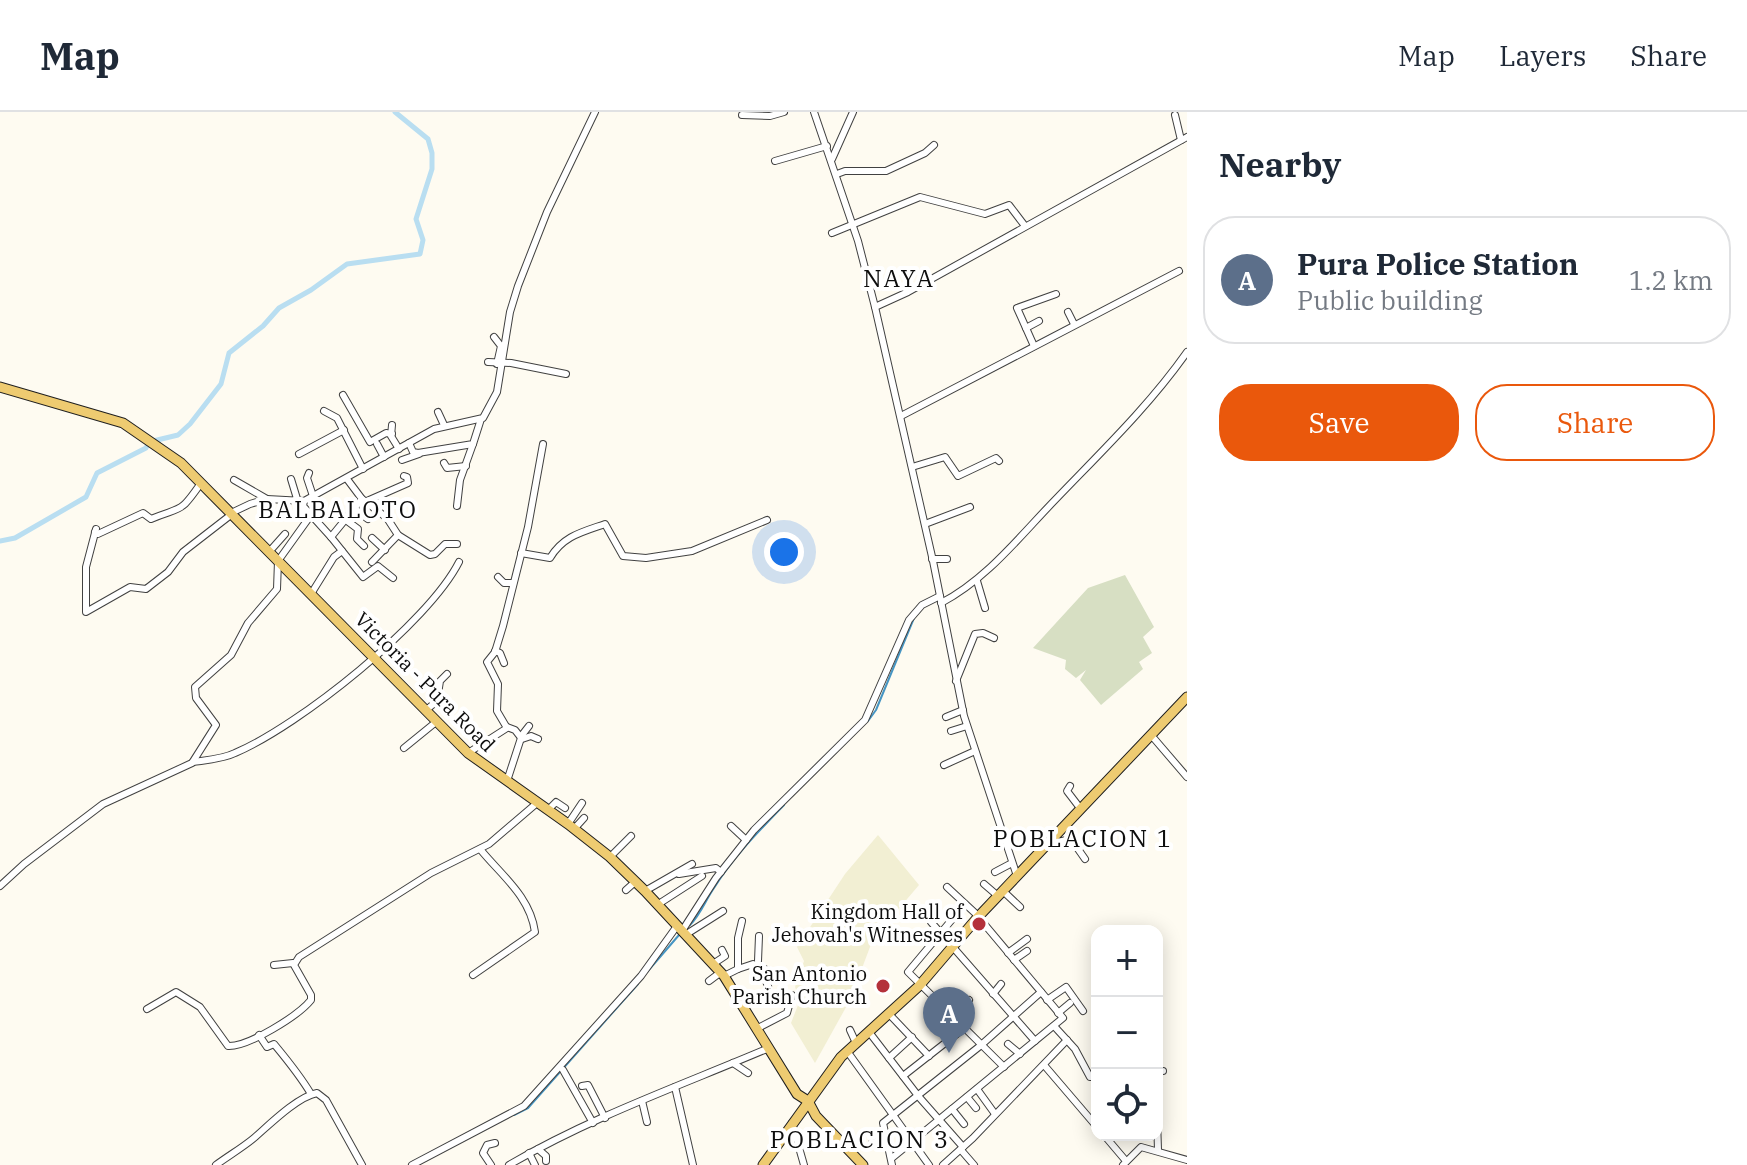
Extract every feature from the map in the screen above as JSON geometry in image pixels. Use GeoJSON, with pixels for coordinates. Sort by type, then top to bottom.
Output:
{"type":"FeatureCollection","features":[{"type":"Feature","properties":{"kind":"main road","name":"Victoria - Pura Road"},"geometry":{"type":"LineString","coordinates":[[0,387],[123,423],[181,463],[468,753],[610,857],[635,882],[654,892],[657,905],[723,974],[737,1002],[758,1028],[771,1059],[797,1094],[808,1101]]}},
{"type":"Feature","properties":{"kind":"main road"},"geometry":{"type":"LineString","coordinates":[[763,1165],[847,1051],[919,986],[1000,893],[1186,701]]}},
{"type":"Feature","properties":{"kind":"main road"},"geometry":{"type":"LineString","coordinates":[[795,1119],[800,1106],[797,1094]]}},
{"type":"Feature","properties":{"kind":"main road"},"geometry":{"type":"LineString","coordinates":[[808,1101],[816,1116],[863,1165]]}},
{"type":"Feature","properties":{"kind":"main road"},"geometry":{"type":"LineString","coordinates":[[795,1119],[816,1116]]}},
{"type":"Feature","properties":{"kind":"street"},"geometry":{"type":"LineString","coordinates":[[457,506],[460,480],[481,419],[493,402],[510,312],[523,272],[547,212],[595,112]]}},
{"type":"Feature","properties":{"kind":"street"},"geometry":{"type":"LineString","coordinates":[[742,115],[770,116],[784,112]]}},
{"type":"Feature","properties":{"kind":"street"},"geometry":{"type":"LineString","coordinates":[[814,112],[853,224],[875,307],[967,726],[1017,876]]}},
{"type":"Feature","properties":{"kind":"street"},"geometry":{"type":"LineString","coordinates":[[832,159],[853,112]]}},
{"type":"Feature","properties":{"kind":"street"},"geometry":{"type":"LineString","coordinates":[[875,307],[908,292],[1184,139],[1175,115]]}},
{"type":"Feature","properties":{"kind":"street"},"geometry":{"type":"LineString","coordinates":[[837,174],[845,171],[886,171],[930,151],[934,145]]}},
{"type":"Feature","properties":{"kind":"street"},"geometry":{"type":"LineString","coordinates":[[775,161],[827,146]]}},
{"type":"Feature","properties":{"kind":"street"},"geometry":{"type":"LineString","coordinates":[[832,233],[923,196],[985,214],[1010,205],[1025,226]]}},
{"type":"Feature","properties":{"kind":"street"},"geometry":{"type":"LineString","coordinates":[[901,416],[1179,271]]}},
{"type":"Feature","properties":{"kind":"street"},"geometry":{"type":"LineString","coordinates":[[1034,346],[1017,308],[1056,294]]}},
{"type":"Feature","properties":{"kind":"street"},"geometry":{"type":"LineString","coordinates":[[1068,312],[1074,324]]}},
{"type":"Feature","properties":{"kind":"street"},"geometry":{"type":"LineString","coordinates":[[1026,328],[1039,321]]}},
{"type":"Feature","properties":{"kind":"street"},"geometry":{"type":"LineString","coordinates":[[494,337],[501,346],[500,364]]}},
{"type":"Feature","properties":{"kind":"street"},"geometry":{"type":"LineString","coordinates":[[412,1165],[524,1106],[681,931],[746,840],[865,720],[909,620],[922,605],[977,581],[1165,384],[1187,352]]}},
{"type":"Feature","properties":{"kind":"street"},"geometry":{"type":"LineString","coordinates":[[488,362],[566,374]]}},
{"type":"Feature","properties":{"kind":"street"},"geometry":{"type":"LineString","coordinates":[[343,395],[370,442],[386,433],[392,434]]}},
{"type":"Feature","properties":{"kind":"street"},"geometry":{"type":"LineString","coordinates":[[324,411],[336,417],[363,469]]}},
{"type":"Feature","properties":{"kind":"street"},"geometry":{"type":"LineString","coordinates":[[438,412],[444,425]]}},
{"type":"Feature","properties":{"kind":"street"},"geometry":{"type":"LineString","coordinates":[[234,480],[267,499],[300,502],[444,425],[481,419]]}},
{"type":"Feature","properties":{"kind":"street"},"geometry":{"type":"LineString","coordinates":[[392,425],[392,434],[399,449]]}},
{"type":"Feature","properties":{"kind":"street"},"geometry":{"type":"LineString","coordinates":[[299,454],[344,430]]}},
{"type":"Feature","properties":{"kind":"street"},"geometry":{"type":"LineString","coordinates":[[409,443],[415,453],[473,444]]}},
{"type":"Feature","properties":{"kind":"street"},"geometry":{"type":"LineString","coordinates":[[377,444],[384,457]]}},
{"type":"Feature","properties":{"kind":"street"},"geometry":{"type":"LineString","coordinates":[[521,738],[515,730],[507,727],[497,711],[498,682],[487,662],[495,651],[521,553],[543,444]]}},
{"type":"Feature","properties":{"kind":"street"},"geometry":{"type":"LineString","coordinates":[[402,460],[426,452]]}},
{"type":"Feature","properties":{"kind":"street"},"geometry":{"type":"LineString","coordinates":[[912,467],[945,457],[958,476],[986,461],[996,458],[999,461]]}},
{"type":"Feature","properties":{"kind":"street"},"geometry":{"type":"LineString","coordinates":[[444,463],[447,468],[466,466]]}},
{"type":"Feature","properties":{"kind":"street"},"geometry":{"type":"LineString","coordinates":[[309,473],[307,478],[313,496]]}},
{"type":"Feature","properties":{"kind":"street"},"geometry":{"type":"LineString","coordinates":[[331,537],[364,500],[409,482],[404,476]]}},
{"type":"Feature","properties":{"kind":"street"},"geometry":{"type":"LineString","coordinates":[[291,479],[300,502],[364,578],[378,566],[393,578]]}},
{"type":"Feature","properties":{"kind":"street"},"geometry":{"type":"LineString","coordinates":[[347,479],[364,500],[387,518],[398,535],[430,555],[437,553],[445,544],[457,544]]}},
{"type":"Feature","properties":{"kind":"street"},"geometry":{"type":"LineString","coordinates":[[201,483],[182,509],[151,519],[143,513],[100,533],[95,530],[86,567],[86,612],[132,586],[146,589],[168,572],[183,552],[232,514],[267,499]]}},
{"type":"Feature","properties":{"kind":"street"},"geometry":{"type":"LineString","coordinates":[[925,524],[970,507]]}},
{"type":"Feature","properties":{"kind":"street"},"geometry":{"type":"LineString","coordinates":[[355,509],[368,519]]}},
{"type":"Feature","properties":{"kind":"street"},"geometry":{"type":"LineString","coordinates":[[193,762],[216,726],[196,698],[195,687],[231,655],[248,623],[277,589],[278,560],[311,515]]}},
{"type":"Feature","properties":{"kind":"street"},"geometry":{"type":"LineString","coordinates":[[1025,525],[1037,517]]}},
{"type":"Feature","properties":{"kind":"street"},"geometry":{"type":"LineString","coordinates":[[346,520],[358,529],[357,539],[364,546]]}},
{"type":"Feature","properties":{"kind":"street"},"geometry":{"type":"LineString","coordinates":[[521,553],[550,558],[557,546],[572,535],[605,524],[623,556],[646,558],[692,551],[767,520]]}},
{"type":"Feature","properties":{"kind":"street"},"geometry":{"type":"LineString","coordinates":[[269,552],[285,534]]}},
{"type":"Feature","properties":{"kind":"street"},"geometry":{"type":"LineString","coordinates":[[372,562],[398,535]]}},
{"type":"Feature","properties":{"kind":"street"},"geometry":{"type":"LineString","coordinates":[[372,538],[385,550]]}},
{"type":"Feature","properties":{"kind":"street"},"geometry":{"type":"LineString","coordinates":[[311,594],[334,557],[342,551]]}},
{"type":"Feature","properties":{"kind":"street"},"geometry":{"type":"LineString","coordinates":[[932,559],[947,559]]}},
{"type":"Feature","properties":{"kind":"street"},"geometry":{"type":"LineString","coordinates":[[0,886],[103,804],[193,762],[230,755],[298,715],[374,659],[414,620],[459,562]]}},
{"type":"Feature","properties":{"kind":"street"},"geometry":{"type":"LineString","coordinates":[[498,577],[504,583],[513,583]]}},
{"type":"Feature","properties":{"kind":"street"},"geometry":{"type":"LineString","coordinates":[[977,581],[985,608]]}},
{"type":"Feature","properties":{"kind":"street"},"geometry":{"type":"LineString","coordinates":[[956,681],[975,634],[994,638]]}},
{"type":"Feature","properties":{"kind":"street"},"geometry":{"type":"LineString","coordinates":[[495,651],[500,653],[504,663]]}},
{"type":"Feature","properties":{"kind":"street"},"geometry":{"type":"LineString","coordinates":[[425,711],[437,701],[440,681],[447,674]]}},
{"type":"Feature","properties":{"kind":"street"},"geometry":{"type":"LineString","coordinates":[[946,717],[963,710]]}},
{"type":"Feature","properties":{"kind":"street"},"geometry":{"type":"LineString","coordinates":[[404,748],[436,722]]}},
{"type":"Feature","properties":{"kind":"street"},"geometry":{"type":"LineString","coordinates":[[507,781],[521,738],[529,726]]}},
{"type":"Feature","properties":{"kind":"street"},"geometry":{"type":"LineString","coordinates":[[951,731],[967,726]]}},
{"type":"Feature","properties":{"kind":"street"},"geometry":{"type":"LineString","coordinates":[[468,753],[507,727]]}},
{"type":"Feature","properties":{"kind":"street"},"geometry":{"type":"LineString","coordinates":[[1151,735],[1187,777]]}},
{"type":"Feature","properties":{"kind":"street"},"geometry":{"type":"LineString","coordinates":[[521,738],[531,736],[538,739]]}},
{"type":"Feature","properties":{"kind":"street"},"geometry":{"type":"LineString","coordinates":[[944,765],[975,751]]}},
{"type":"Feature","properties":{"kind":"street"},"geometry":{"type":"LineString","coordinates":[[1070,786],[1068,792],[1080,808]]}},
{"type":"Feature","properties":{"kind":"street"},"geometry":{"type":"LineString","coordinates":[[548,810],[556,802],[565,808]]}},
{"type":"Feature","properties":{"kind":"street"},"geometry":{"type":"LineString","coordinates":[[274,965],[293,963],[402,895],[431,873],[480,849],[505,833],[537,803]]}},
{"type":"Feature","properties":{"kind":"street"},"geometry":{"type":"LineString","coordinates":[[571,827],[582,803]]}},
{"type":"Feature","properties":{"kind":"street"},"geometry":{"type":"LineString","coordinates":[[571,827],[584,818]]}},
{"type":"Feature","properties":{"kind":"street"},"geometry":{"type":"LineString","coordinates":[[731,826],[746,840]]}},
{"type":"Feature","properties":{"kind":"street"},"geometry":{"type":"LineString","coordinates":[[610,857],[631,836]]}},
{"type":"Feature","properties":{"kind":"street"},"geometry":{"type":"LineString","coordinates":[[1046,844],[1071,839],[1085,859]]}},
{"type":"Feature","properties":{"kind":"street"},"geometry":{"type":"LineString","coordinates":[[473,975],[535,932],[531,915],[517,890],[480,849]]}},
{"type":"Feature","properties":{"kind":"street"},"geometry":{"type":"LineString","coordinates":[[621,867],[629,860]]}},
{"type":"Feature","properties":{"kind":"street"},"geometry":{"type":"LineString","coordinates":[[995,872],[1012,863]]}},
{"type":"Feature","properties":{"kind":"street"},"geometry":{"type":"LineString","coordinates":[[669,897],[654,892],[681,866],[692,864]]}},
{"type":"Feature","properties":{"kind":"street"},"geometry":{"type":"LineString","coordinates":[[673,875],[716,868],[721,872]]}},
{"type":"Feature","properties":{"kind":"street"},"geometry":{"type":"LineString","coordinates":[[657,905],[702,876]]}},
{"type":"Feature","properties":{"kind":"street"},"geometry":{"type":"LineString","coordinates":[[626,890],[635,882]]}},
{"type":"Feature","properties":{"kind":"street"},"geometry":{"type":"LineString","coordinates":[[984,884],[1020,907]]}},
{"type":"Feature","properties":{"kind":"street"},"geometry":{"type":"LineString","coordinates":[[892,1162],[913,1141],[1063,1018],[978,917],[947,887]]}},
{"type":"Feature","properties":{"kind":"street"},"geometry":{"type":"LineString","coordinates":[[965,904],[908,970],[919,986],[1004,1067]]}},
{"type":"Feature","properties":{"kind":"street"},"geometry":{"type":"LineString","coordinates":[[697,910],[706,915]]}},
{"type":"Feature","properties":{"kind":"street"},"geometry":{"type":"LineString","coordinates":[[681,931],[723,911]]}},
{"type":"Feature","properties":{"kind":"street"},"geometry":{"type":"LineString","coordinates":[[738,969],[738,938],[742,921]]}},
{"type":"Feature","properties":{"kind":"street"},"geometry":{"type":"LineString","coordinates":[[931,922],[1035,1041]]}},
{"type":"Feature","properties":{"kind":"street"},"geometry":{"type":"LineString","coordinates":[[759,936],[758,963],[768,986]]}},
{"type":"Feature","properties":{"kind":"street"},"geometry":{"type":"LineString","coordinates":[[1008,953],[1027,939]]}},
{"type":"Feature","properties":{"kind":"street"},"geometry":{"type":"LineString","coordinates":[[713,964],[725,956],[722,950]]}},
{"type":"Feature","properties":{"kind":"street"},"geometry":{"type":"LineString","coordinates":[[1014,960],[1027,951]]}},
{"type":"Feature","properties":{"kind":"street"},"geometry":{"type":"LineString","coordinates":[[147,1009],[176,992],[200,1007],[228,1046],[235,1046],[291,1018],[311,1000],[293,963]]}},
{"type":"Feature","properties":{"kind":"street"},"geometry":{"type":"LineString","coordinates":[[709,981],[758,963],[783,974]]}},
{"type":"Feature","properties":{"kind":"street"},"geometry":{"type":"LineString","coordinates":[[993,994],[1001,984]]}},
{"type":"Feature","properties":{"kind":"street"},"geometry":{"type":"LineString","coordinates":[[1047,1000],[1066,987],[1083,1011]]}},
{"type":"Feature","properties":{"kind":"street"},"geometry":{"type":"LineString","coordinates":[[892,1162],[882,1124],[919,1097],[1041,992]]}},
{"type":"Feature","properties":{"kind":"street"},"geometry":{"type":"LineString","coordinates":[[758,1028],[787,1013],[792,995]]}},
{"type":"Feature","properties":{"kind":"street"},"geometry":{"type":"LineString","coordinates":[[951,1017],[969,1000]]}},
{"type":"Feature","properties":{"kind":"street"},"geometry":{"type":"LineString","coordinates":[[1058,1013],[1070,1003]]}},
{"type":"Feature","properties":{"kind":"street"},"geometry":{"type":"LineString","coordinates":[[890,1015],[929,1056]]}},
{"type":"Feature","properties":{"kind":"street"},"geometry":{"type":"LineString","coordinates":[[1054,1026],[1075,1049],[1091,1078]]}},
{"type":"Feature","properties":{"kind":"street"},"geometry":{"type":"LineString","coordinates":[[903,1076],[963,1029]]}},
{"type":"Feature","properties":{"kind":"street"},"geometry":{"type":"LineString","coordinates":[[850,1030],[856,1043]]}},
{"type":"Feature","properties":{"kind":"street"},"geometry":{"type":"LineString","coordinates":[[869,1032],[974,1165]]}},
{"type":"Feature","properties":{"kind":"street"},"geometry":{"type":"LineString","coordinates":[[259,1035],[267,1047],[274,1044],[311,1094]]}},
{"type":"Feature","properties":{"kind":"street"},"geometry":{"type":"LineString","coordinates":[[889,1058],[912,1037]]}},
{"type":"Feature","properties":{"kind":"street"},"geometry":{"type":"LineString","coordinates":[[945,1164],[1067,1040]]}},
{"type":"Feature","properties":{"kind":"street"},"geometry":{"type":"LineString","coordinates":[[1008,1044],[1020,1054]]}},
{"type":"Feature","properties":{"kind":"street"},"geometry":{"type":"LineString","coordinates":[[847,1051],[929,1165]]}},
{"type":"Feature","properties":{"kind":"street"},"geometry":{"type":"LineString","coordinates":[[509,1165],[523,1161],[529,1153],[624,1108],[695,1078],[756,1057],[771,1059]]}},
{"type":"Feature","properties":{"kind":"street"},"geometry":{"type":"LineString","coordinates":[[733,1063],[748,1073]]}},
{"type":"Feature","properties":{"kind":"street"},"geometry":{"type":"LineString","coordinates":[[1044,1065],[1091,1120]]}},
{"type":"Feature","properties":{"kind":"street"},"geometry":{"type":"LineString","coordinates":[[563,1070],[599,1121]]}},
{"type":"Feature","properties":{"kind":"street"},"geometry":{"type":"LineString","coordinates":[[695,1078],[699,1088]]}},
{"type":"Feature","properties":{"kind":"street"},"geometry":{"type":"LineString","coordinates":[[582,1086],[588,1085],[599,1121]]}},
{"type":"Feature","properties":{"kind":"street"},"geometry":{"type":"LineString","coordinates":[[675,1087],[693,1165]]}},
{"type":"Feature","properties":{"kind":"street"},"geometry":{"type":"LineString","coordinates":[[977,1089],[995,1114]]}},
{"type":"Feature","properties":{"kind":"street"},"geometry":{"type":"LineString","coordinates":[[216,1165],[311,1094],[319,1093],[324,1096],[362,1165]]}},
{"type":"Feature","properties":{"kind":"street"},"geometry":{"type":"LineString","coordinates":[[967,1097],[976,1108]]}},
{"type":"Feature","properties":{"kind":"street"},"geometry":{"type":"LineString","coordinates":[[642,1101],[647,1122]]}},
{"type":"Feature","properties":{"kind":"street"},"geometry":{"type":"LineString","coordinates":[[624,1108],[631,1117]]}},
{"type":"Feature","properties":{"kind":"street"},"geometry":{"type":"LineString","coordinates":[[952,1109],[964,1124]]}},
{"type":"Feature","properties":{"kind":"street"},"geometry":{"type":"LineString","coordinates":[[594,1114],[599,1121]]}},
{"type":"Feature","properties":{"kind":"street"},"geometry":{"type":"LineString","coordinates":[[795,1119],[804,1165]]}},
{"type":"Feature","properties":{"kind":"street"},"geometry":{"type":"LineString","coordinates":[[872,1143],[886,1139]]}},
{"type":"Feature","properties":{"kind":"street"},"geometry":{"type":"LineString","coordinates":[[1108,1141],[1124,1163],[1139,1147],[1187,1160]]}},
{"type":"Feature","properties":{"kind":"street"},"geometry":{"type":"LineString","coordinates":[[1158,1141],[1158,1150]]}},
{"type":"Feature","properties":{"kind":"street"},"geometry":{"type":"LineString","coordinates":[[491,1165],[483,1153],[486,1147],[495,1143]]}},
{"type":"Feature","properties":{"kind":"street"},"geometry":{"type":"LineString","coordinates":[[538,1149],[546,1156],[546,1161]]}},
{"type":"Feature","properties":{"kind":"street"},"geometry":{"type":"LineString","coordinates":[[529,1153],[535,1165]]}},
{"type":"Feature","properties":{"kind":"shaded area"},"geometry":{"type":"Polygon","coordinates":[[[878,835],[919,885],[873,939],[850,1000],[815,1063],[791,1023],[800,1000],[795,987],[804,961],[797,947],[845,874],[878,835]]]}},
{"type":"Feature","properties":{"kind":"green space"},"geometry":{"type":"Polygon","coordinates":[[[1125,575],[1154,627],[1143,637],[1152,653],[1139,662],[1143,669],[1101,705],[1080,680],[1086,670],[1076,678],[1065,669],[1066,660],[1033,648],[1088,588],[1125,575]]]}},
{"type":"Feature","properties":{"kind":"waterway"},"geometry":{"type":"LineString","coordinates":[[0,541],[15,538],[86,497],[97,473],[146,448],[149,442],[178,435],[221,384],[229,353],[263,326],[279,308],[347,264],[420,254],[423,240],[416,219],[432,169],[432,153],[428,139],[395,112]]}},
{"type":"Feature","properties":{"kind":"waterway"},"geometry":{"type":"LineString","coordinates":[[868,721],[876,710],[914,618]]}},
{"type":"Feature","properties":{"kind":"waterway"},"geometry":{"type":"LineString","coordinates":[[690,925],[729,866],[784,805]]}},
{"type":"Feature","properties":{"kind":"waterway"},"geometry":{"type":"LineString","coordinates":[[647,972],[679,935]]}},
{"type":"Feature","properties":{"kind":"waterway"},"geometry":{"type":"LineString","coordinates":[[514,1115],[528,1108],[638,984]]}},
{"type":"Feature","properties":{"kind":"place","name":"Kingdom Hall of Jehovah's Witnesses"},"geometry":{"type":"Point","coordinates":[979,924]}},
{"type":"Feature","properties":{"kind":"place","name":"San Antonio Parish Church"},"geometry":{"type":"Point","coordinates":[883,986]}},
{"type":"Feature","properties":{"kind":"place","name":"Pura Police Station"},"geometry":{"type":"Point","coordinates":[949,1053]}},
{"type":"Feature","properties":{"kind":"district","name":"NAYA"},"geometry":{"type":"Point","coordinates":[899,279]}},
{"type":"Feature","properties":{"kind":"district","name":"BALBALOTO"},"geometry":{"type":"Point","coordinates":[338,510]}},
{"type":"Feature","properties":{"kind":"district","name":"POBLACION 1"},"geometry":{"type":"Point","coordinates":[1083,839]}},
{"type":"Feature","properties":{"kind":"district","name":"POBLACION 3"},"geometry":{"type":"Point","coordinates":[860,1140]}}]}
